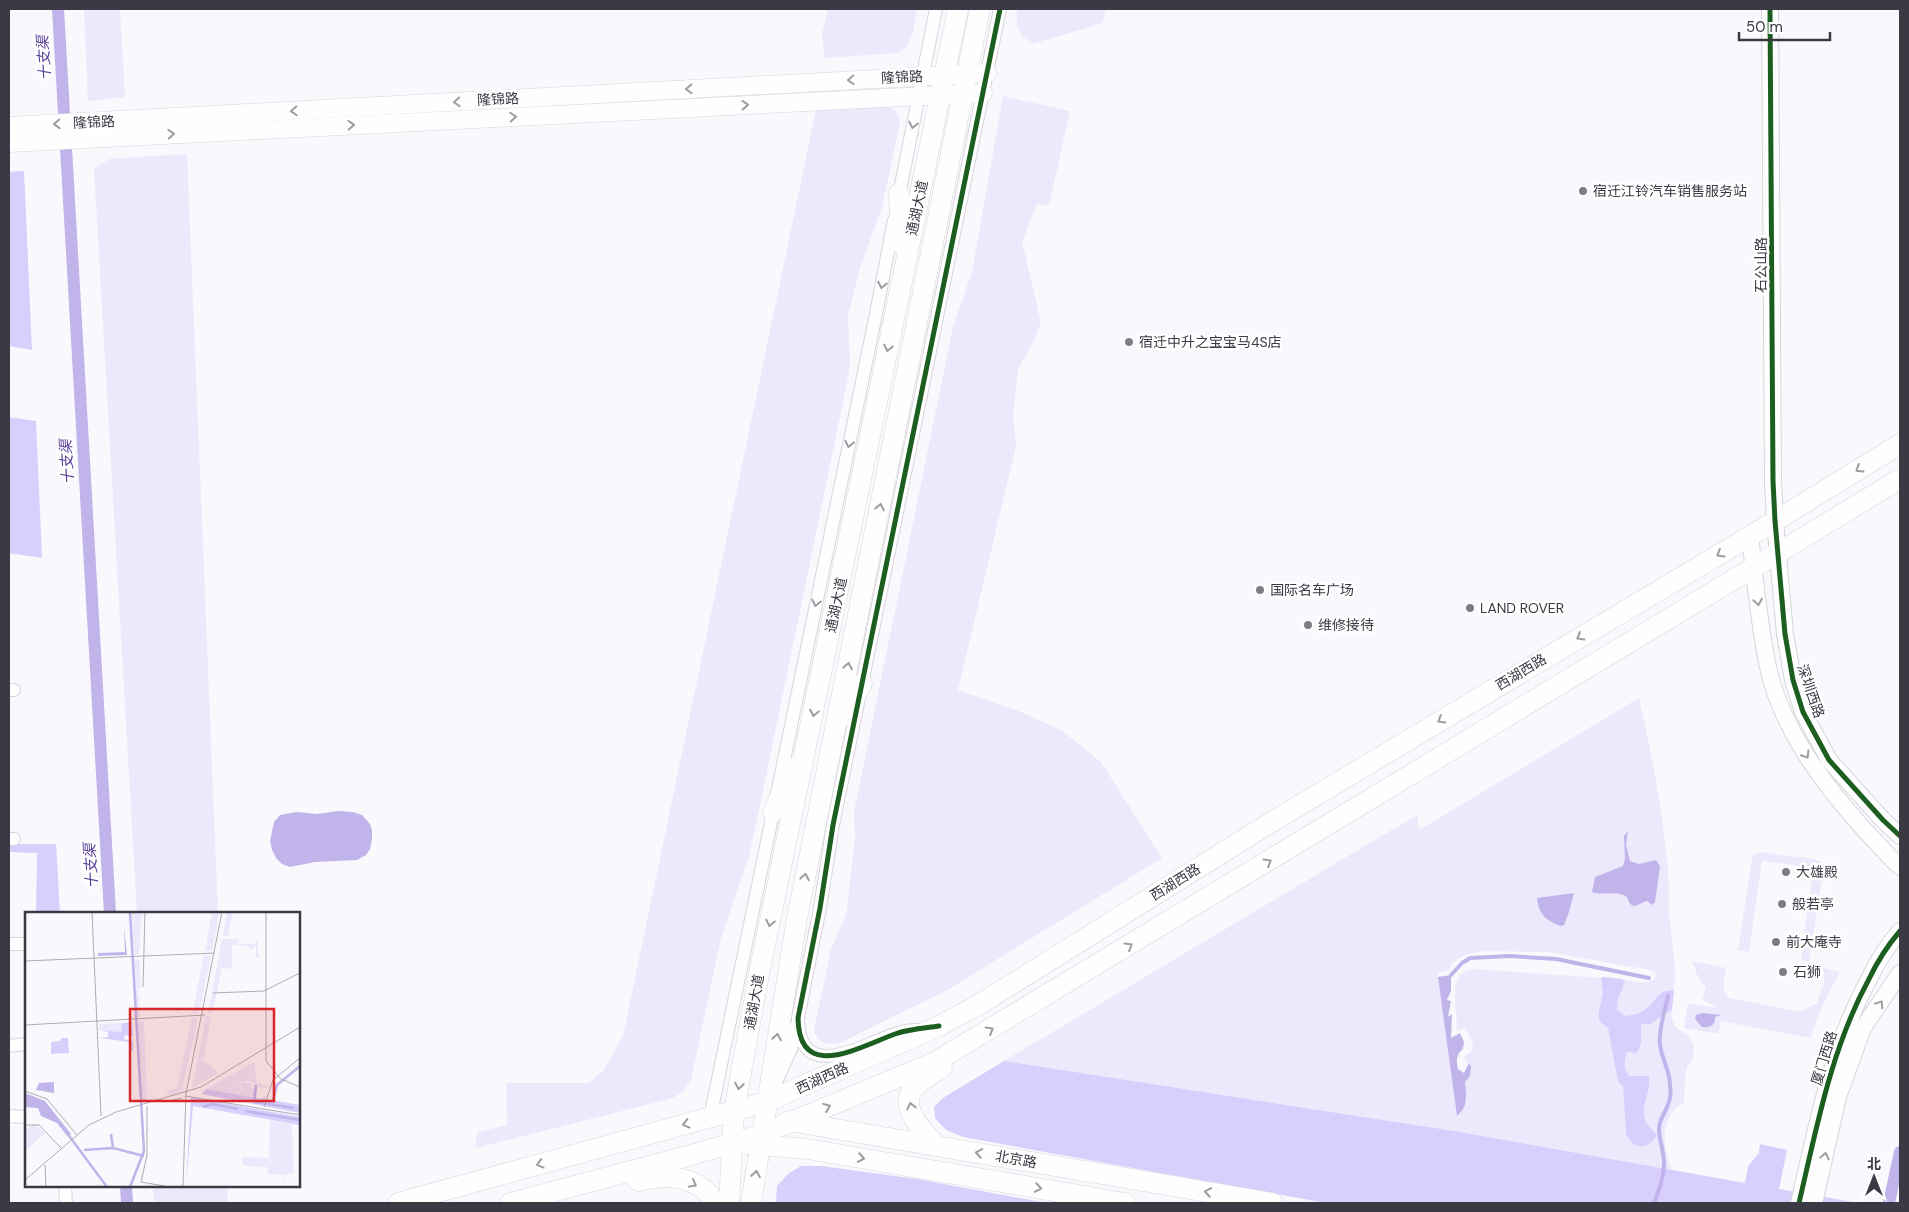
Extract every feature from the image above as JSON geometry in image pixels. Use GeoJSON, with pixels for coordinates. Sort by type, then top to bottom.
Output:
{"type":"FeatureCollection","features":[{"type":"Feature","properties":{"kind":"main road","name":"通湖大道"},"geometry":{"type":"LineString","coordinates":[[729,1203],[734,1111],[760,969],[958,9]]}},
{"type":"Feature","properties":{"kind":"main road","name":"通湖大道"},"geometry":{"type":"LineString","coordinates":[[752,1203],[766,1102],[797,918],[980,9]]}},
{"type":"Feature","properties":{"kind":"main road","name":"隆锦路"},"geometry":{"type":"LineString","coordinates":[[9,143],[123,128],[924,75],[987,73]]}},
{"type":"Feature","properties":{"kind":"main road","name":"隆锦路"},"geometry":{"type":"LineString","coordinates":[[9,126],[123,128],[983,94]]}},
{"type":"Feature","properties":{"kind":"main road"},"geometry":{"type":"LineString","coordinates":[[899,194],[903,275]]}},
{"type":"Feature","properties":{"kind":"main road","name":"西湖西路"},"geometry":{"type":"LineString","coordinates":[[398,1203],[766,1102],[939,1026],[980,1004],[1270,823],[1775,521],[1900,444]]}},
{"type":"Feature","properties":{"kind":"main road","name":"西湖西路"},"geometry":{"type":"LineString","coordinates":[[510,1203],[733,1143],[761,1139],[790,1122],[935,1062],[1900,479]]}},
{"type":"Feature","properties":{"kind":"main road"},"geometry":{"type":"LineString","coordinates":[[835,728],[862,684]]}},
{"type":"Feature","properties":{"kind":"main road"},"geometry":{"type":"LineString","coordinates":[[773,812],[808,743]]}},
{"type":"Feature","properties":{"kind":"main road"},"geometry":{"type":"LineString","coordinates":[[937,1146],[918,1126],[909,1098],[912,1091],[970,1042]]}},
{"type":"Feature","properties":{"kind":"main road"},"geometry":{"type":"LineString","coordinates":[[766,1102],[790,1122]]}},
{"type":"Feature","properties":{"kind":"main road","name":"北京路"},"geometry":{"type":"LineString","coordinates":[[790,1122],[1273,1203]]}},
{"type":"Feature","properties":{"kind":"main road","name":"北京路"},"geometry":{"type":"LineString","coordinates":[[761,1139],[808,1149],[1125,1203]]}},
{"type":"Feature","properties":{"kind":"main road"},"geometry":{"type":"LineString","coordinates":[[544,1203],[655,1177],[673,1177],[690,1181],[704,1191],[715,1203]]}},
{"type":"Feature","properties":{"kind":"street"},"geometry":{"type":"LineString","coordinates":[[710,1118],[875,319],[936,9]]}},
{"type":"Feature","properties":{"kind":"street"},"geometry":{"type":"LineString","coordinates":[[766,1102],[791,1049],[798,1018],[820,908],[833,825],[1000,9]]}},
{"type":"Feature","properties":{"kind":"street","name":"石公山路"},"geometry":{"type":"LineString","coordinates":[[1770,9],[1775,521]]}},
{"type":"Feature","properties":{"kind":"street","name":"深圳西路"},"geometry":{"type":"LineString","coordinates":[[1775,521],[1784,634],[1793,680],[1803,712],[1829,760],[1900,836]]}},
{"type":"Feature","properties":{"kind":"street"},"geometry":{"type":"LineString","coordinates":[[1750,536],[1768,669],[1781,706],[1796,739],[1817,772],[1845,807],[1900,867]]}},
{"type":"Feature","properties":{"kind":"street","name":"厦门西路"},"geometry":{"type":"LineString","coordinates":[[1799,1203],[1828,1080],[1844,1029],[1876,966],[1900,931]]}},
{"type":"Feature","properties":{"kind":"street"},"geometry":{"type":"LineString","coordinates":[[9,944],[25,944]]}},
{"type":"Feature","properties":{"kind":"street","name":"厦门西路"},"geometry":{"type":"LineString","coordinates":[[1814,1203],[1838,1096],[1860,1037],[1900,974]]}},
{"type":"Feature","properties":{"kind":"street"},"geometry":{"type":"LineString","coordinates":[[798,1018],[798,1030],[805,1048],[815,1054],[826,1056],[839,1055],[900,1032],[939,1026]]}},
{"type":"Feature","properties":{"kind":"street"},"geometry":{"type":"LineString","coordinates":[[9,1046],[25,1044]]}},
{"type":"Feature","properties":{"kind":"street"},"geometry":{"type":"LineString","coordinates":[[9,1116],[25,1117]]}},
{"type":"Feature","properties":{"kind":"street"},"geometry":{"type":"LineString","coordinates":[[65,1187],[66,1203]]}},
{"type":"Feature","properties":{"kind":"shaded area"},"geometry":{"type":"Polygon","coordinates":[[[84,9],[120,9],[125,97],[88,101],[84,9]]]}},
{"type":"Feature","properties":{"kind":"shaded area"},"geometry":{"type":"Polygon","coordinates":[[[828,9],[917,9],[910,40],[903,50],[897,53],[825,58],[822,35],[828,9]]]}},
{"type":"Feature","properties":{"kind":"shaded area"},"geometry":{"type":"Polygon","coordinates":[[[1017,9],[1106,9],[1103,23],[1032,44],[1018,29],[1017,9]]]}},
{"type":"Feature","properties":{"kind":"shaded area"},"geometry":{"type":"Polygon","coordinates":[[[1003,96],[1070,111],[1049,206],[1037,204],[1022,242],[1041,322],[1034,341],[1018,369],[1013,416],[1016,446],[958,690],[1021,712],[1061,730],[1101,762],[1162,858],[949,989],[840,1043],[827,1043],[820,1041],[814,1030],[831,949],[846,915],[855,839],[854,812],[953,327],[972,272],[1003,96]]]}},
{"type":"Feature","properties":{"kind":"shaded area"},"geometry":{"type":"Polygon","coordinates":[[[886,106],[898,114],[900,120],[899,128],[882,207],[860,268],[848,315],[850,367],[848,378],[749,856],[721,938],[691,1080],[683,1091],[673,1098],[476,1148],[478,1132],[507,1125],[506,1083],[589,1083],[604,1070],[623,1036],[816,110],[886,106]]]}},
{"type":"Feature","properties":{"kind":"shaded area"},"geometry":{"type":"Polygon","coordinates":[[[187,154],[218,912],[137,912],[94,169],[109,159],[187,154]]]}},
{"type":"Feature","properties":{"kind":"shaded area"},"geometry":{"type":"Polygon","coordinates":[[[24,171],[32,350],[9,346],[9,172],[24,171]]]}},
{"type":"Feature","properties":{"kind":"shaded area"},"geometry":{"type":"Polygon","coordinates":[[[9,417],[36,421],[42,558],[9,553],[9,417]]]}},
{"type":"Feature","properties":{"kind":"shaded area"},"geometry":{"type":"Polygon","coordinates":[[[1639,698],[1656,784],[1666,849],[1669,913],[1674,961],[1674,990],[1668,990],[1660,994],[1643,1011],[1625,1016],[1617,1011],[1618,999],[1625,982],[1622,979],[1644,983],[1654,980],[1656,973],[1650,970],[1548,952],[1485,951],[1467,954],[1454,961],[1448,971],[1438,972],[1457,1115],[1467,1101],[1465,1082],[1471,1066],[1463,1057],[1471,1052],[1473,1044],[1466,1028],[1457,1030],[1456,986],[1457,980],[1464,972],[1474,969],[1601,978],[1603,992],[1599,1012],[1608,1028],[1618,1082],[1623,1086],[1626,1134],[1648,1126],[1643,1111],[1647,1099],[1649,1076],[1629,1077],[1624,1069],[1627,1052],[1641,1031],[1641,1024],[1658,1020],[1672,1010],[1674,1023],[1691,1040],[1694,1051],[1693,1060],[1686,1071],[1684,1103],[1674,1110],[1665,1131],[1665,1147],[1672,1170],[1459,1132],[1004,1061],[1417,815],[1419,830],[1639,698]]]}},
{"type":"Feature","properties":{"kind":"shaded area"},"geometry":{"type":"Polygon","coordinates":[[[338,811],[362,815],[370,824],[372,839],[370,849],[366,855],[357,860],[315,862],[290,867],[282,864],[276,858],[270,841],[274,822],[280,815],[297,812],[317,814],[338,811]]]}},
{"type":"Feature","properties":{"kind":"shaded area"},"geometry":{"type":"Polygon","coordinates":[[[1628,831],[1626,845],[1630,861],[1639,864],[1656,860],[1660,866],[1655,902],[1652,905],[1647,901],[1633,906],[1627,897],[1623,895],[1592,892],[1595,877],[1623,866],[1625,858],[1624,836],[1628,831]]]}},
{"type":"Feature","properties":{"kind":"shaded area"},"geometry":{"type":"Polygon","coordinates":[[[9,844],[56,844],[60,912],[36,912],[37,853],[9,852],[9,844]]]}},
{"type":"Feature","properties":{"kind":"shaded area"},"geometry":{"type":"Polygon","coordinates":[[[1759,852],[1815,859],[1824,866],[1809,962],[1801,960],[1813,867],[1762,861],[1749,952],[1738,950],[1752,859],[1759,852]]]}},
{"type":"Feature","properties":{"kind":"shaded area"},"geometry":{"type":"Polygon","coordinates":[[[1574,893],[1564,925],[1560,926],[1550,921],[1539,908],[1537,898],[1574,893]]]}},
{"type":"Feature","properties":{"kind":"shaded area"},"geometry":{"type":"Polygon","coordinates":[[[1692,961],[1726,968],[1724,988],[1729,998],[1800,1012],[1817,1003],[1824,983],[1824,971],[1819,967],[1840,972],[1823,1004],[1811,1038],[1721,1021],[1718,1034],[1684,1028],[1688,1003],[1717,1008],[1702,999],[1706,987],[1699,980],[1692,961]]]}},
{"type":"Feature","properties":{"kind":"shaded area"},"geometry":{"type":"Polygon","coordinates":[[[1451,975],[1451,991],[1447,1000],[1451,1001],[1448,1017],[1452,1014],[1451,1038],[1460,1033],[1464,1042],[1463,1049],[1457,1058],[1458,1069],[1464,1073],[1469,1063],[1471,1066],[1470,1076],[1465,1082],[1465,1104],[1457,1116],[1438,977],[1451,975]]]}},
{"type":"Feature","properties":{"kind":"shaded area"},"geometry":{"type":"Polygon","coordinates":[[[1601,978],[1622,979],[1625,982],[1618,999],[1617,1010],[1625,1016],[1643,1011],[1660,994],[1668,990],[1674,990],[1672,1010],[1650,1024],[1641,1024],[1641,1044],[1637,1053],[1627,1052],[1625,1059],[1625,1068],[1629,1076],[1649,1076],[1644,1113],[1645,1120],[1657,1135],[1652,1142],[1642,1147],[1633,1144],[1626,1134],[1623,1086],[1618,1082],[1608,1028],[1599,1021],[1603,992],[1601,978]]]}},
{"type":"Feature","properties":{"kind":"shaded area"},"geometry":{"type":"Polygon","coordinates":[[[1702,1013],[1721,1015],[1715,1017],[1715,1022],[1712,1025],[1702,1027],[1695,1019],[1696,1015],[1702,1013]]]}},
{"type":"Feature","properties":{"kind":"shaded area"},"geometry":{"type":"Polygon","coordinates":[[[1004,1061],[1454,1131],[1745,1183],[1748,1166],[1759,1153],[1760,1144],[1787,1150],[1779,1189],[1859,1203],[1326,1203],[963,1137],[946,1130],[935,1118],[934,1107],[943,1098],[1004,1061]]]}},
{"type":"Feature","properties":{"kind":"shaded area"},"geometry":{"type":"Polygon","coordinates":[[[801,1166],[821,1166],[917,1179],[1047,1203],[776,1203],[777,1186],[788,1174],[801,1166]]]}},
{"type":"Feature","properties":{"kind":"shaded area"},"geometry":{"type":"Polygon","coordinates":[[[153,1187],[227,1187],[228,1203],[154,1203],[153,1187]]]}},
{"type":"Feature","properties":{"kind":"waterway","name":"十支渠"},"geometry":{"type":"LineString","coordinates":[[58,9],[110,912]]}},
{"type":"Feature","properties":{"kind":"waterway"},"geometry":{"type":"LineString","coordinates":[[1451,975],[1462,963],[1470,958],[1509,956],[1556,959],[1649,978]]}},
{"type":"Feature","properties":{"kind":"waterway"},"geometry":{"type":"LineString","coordinates":[[1654,1203],[1664,1168],[1659,1126],[1670,1099],[1670,1080],[1660,1039],[1668,996]]}},
{"type":"Feature","properties":{"kind":"waterway"},"geometry":{"type":"LineString","coordinates":[[1889,1203],[1900,1152]]}},
{"type":"Feature","properties":{"kind":"waterway","name":"十支渠"},"geometry":{"type":"LineString","coordinates":[[126,1187],[127,1203]]}},
{"type":"Feature","properties":{"kind":"cycle path"},"geometry":{"type":"LineString","coordinates":[[939,1026],[898,1033],[835,1055],[821,1055],[809,1050],[801,1038],[798,1018],[820,908],[833,825],[1000,9]]}},
{"type":"Feature","properties":{"kind":"cycle path"},"geometry":{"type":"LineString","coordinates":[[1770,9],[1773,481],[1785,634],[1793,680],[1803,712],[1829,760],[1900,836]]}},
{"type":"Feature","properties":{"kind":"cycle path"},"geometry":{"type":"LineString","coordinates":[[1799,1203],[1826,1088],[1845,1033],[1876,966],[1900,931]]}},
{"type":"Feature","properties":{"kind":"place","name":"宿迁江铃汽车销售服务站"},"geometry":{"type":"Point","coordinates":[1583,191]}},
{"type":"Feature","properties":{"kind":"place","name":"宿迁中升之宝宝马4S店"},"geometry":{"type":"Point","coordinates":[1129,342]}},
{"type":"Feature","properties":{"kind":"place","name":"国际名车广场"},"geometry":{"type":"Point","coordinates":[1260,590]}},
{"type":"Feature","properties":{"kind":"place","name":"LAND ROVER"},"geometry":{"type":"Point","coordinates":[1470,608]}},
{"type":"Feature","properties":{"kind":"place","name":"维修接待"},"geometry":{"type":"Point","coordinates":[1308,625]}},
{"type":"Feature","properties":{"kind":"place","name":"大雄殿"},"geometry":{"type":"Point","coordinates":[1786,872]}},
{"type":"Feature","properties":{"kind":"place","name":"般若亭"},"geometry":{"type":"Point","coordinates":[1782,904]}},
{"type":"Feature","properties":{"kind":"place","name":"前大庵寺"},"geometry":{"type":"Point","coordinates":[1776,942]}},
{"type":"Feature","properties":{"kind":"place","name":"石狮"},"geometry":{"type":"Point","coordinates":[1783,972]}}]}
